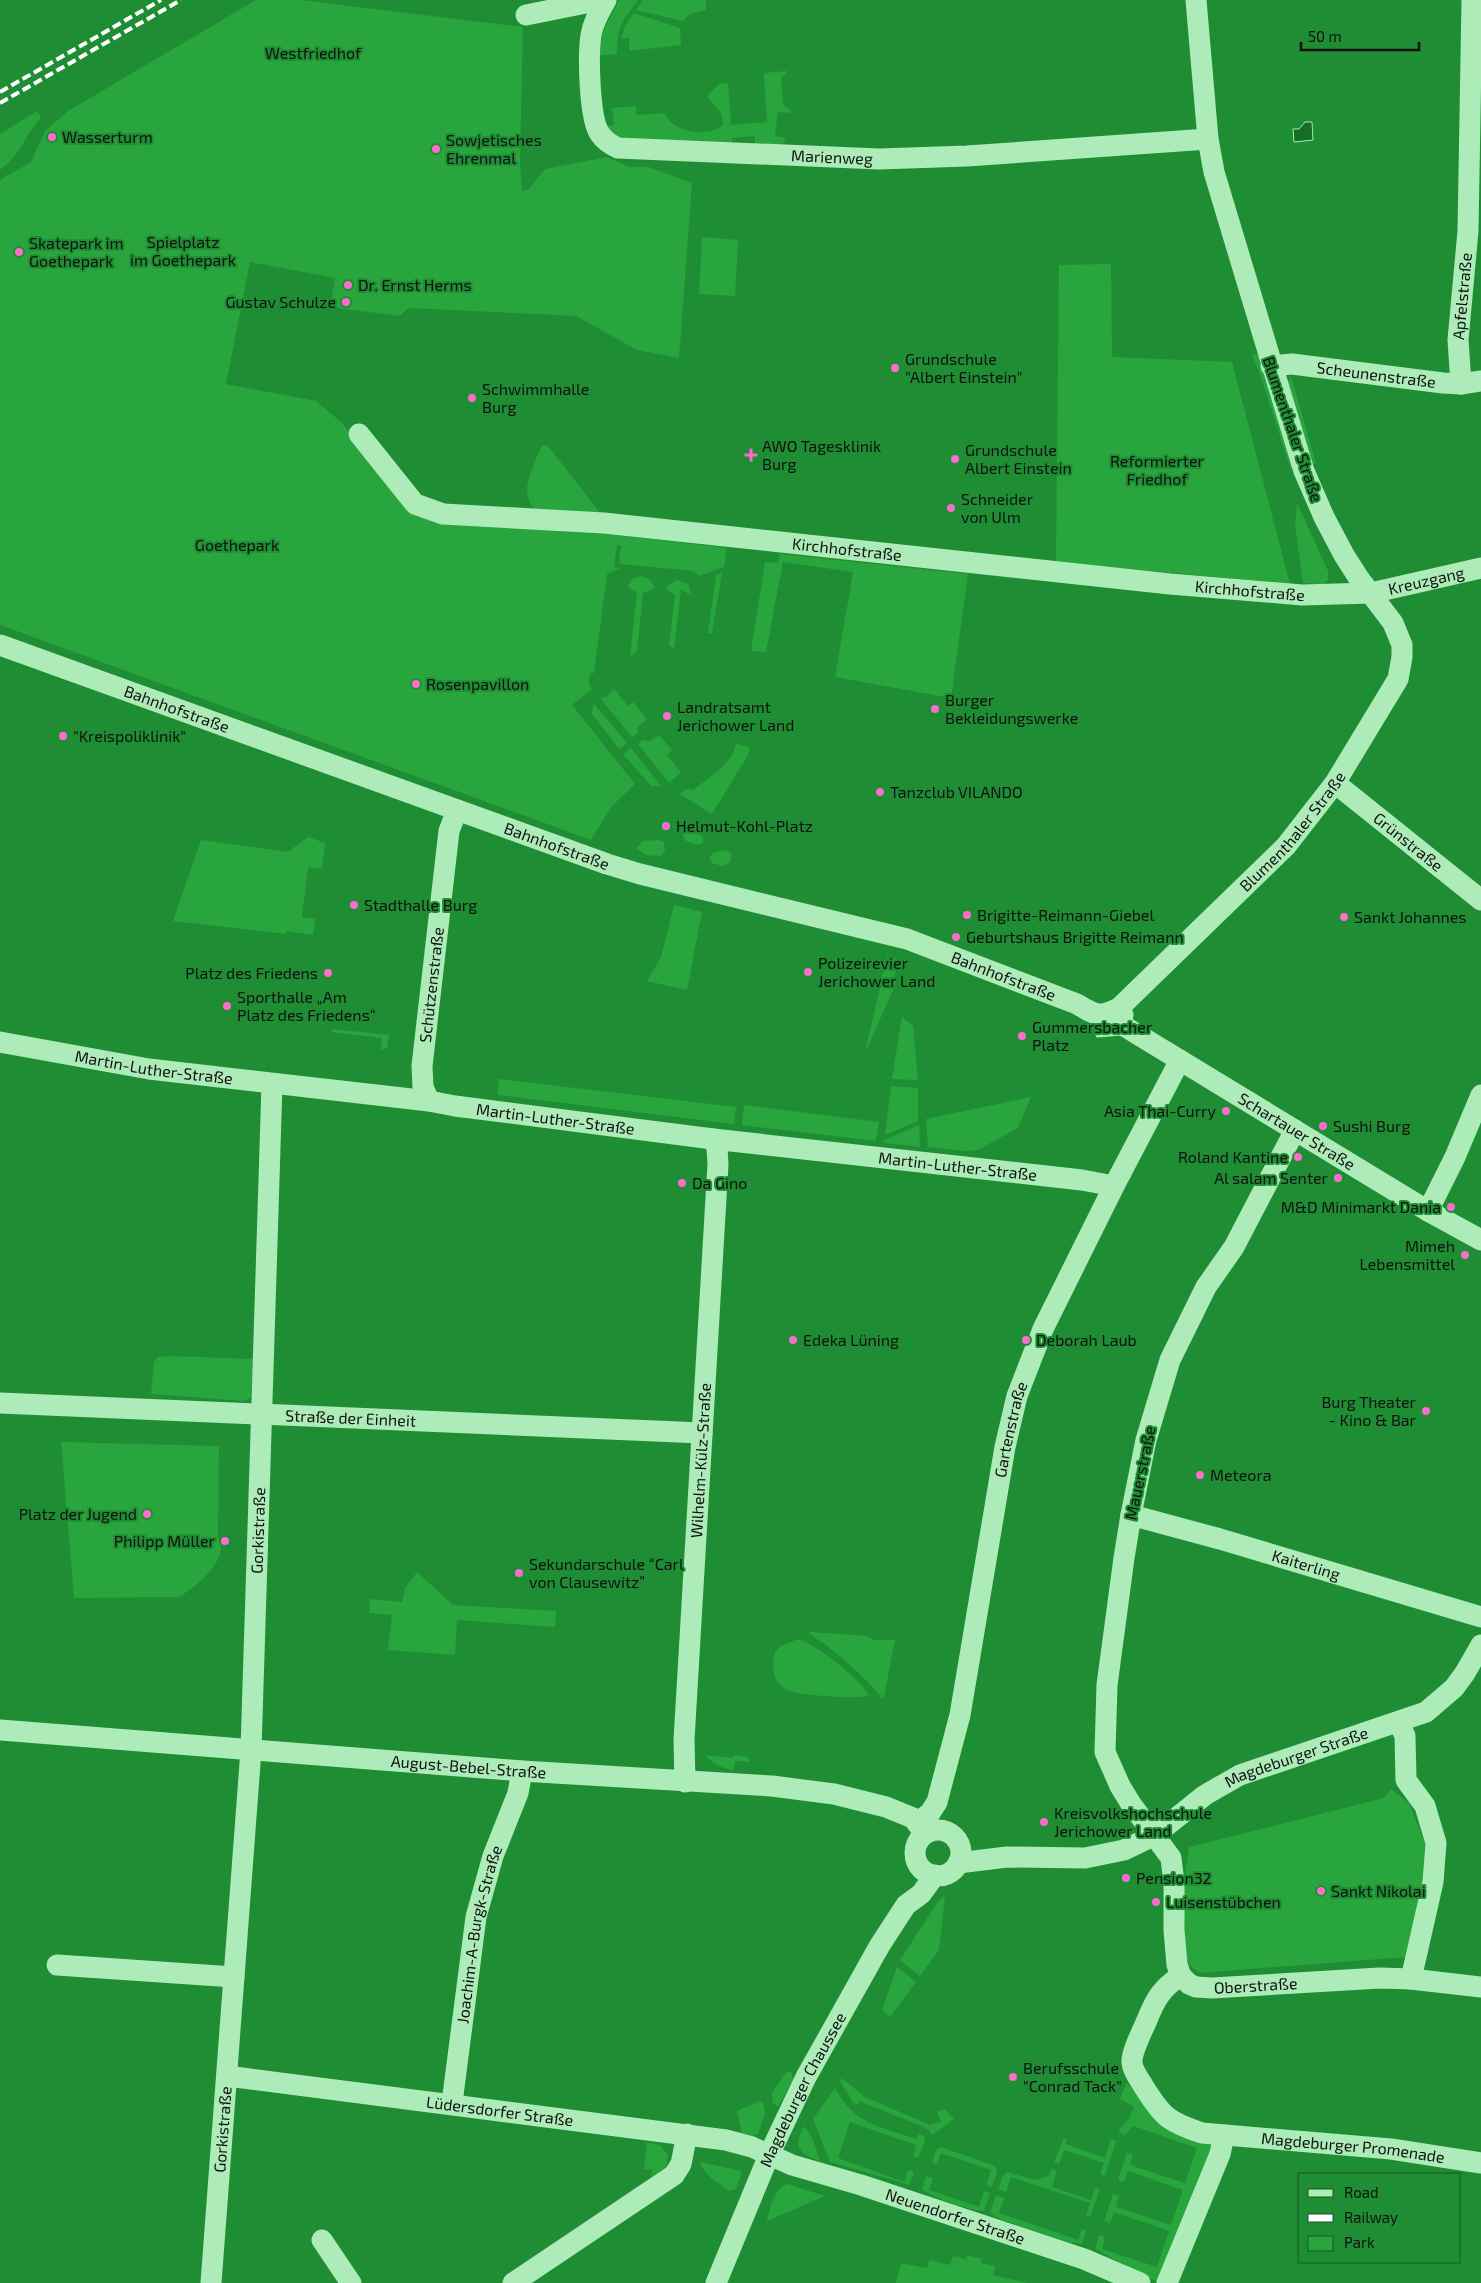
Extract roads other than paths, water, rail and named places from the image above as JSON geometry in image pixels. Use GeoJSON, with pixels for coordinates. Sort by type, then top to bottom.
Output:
{"type":"FeatureCollection","features":[{"type":"Feature","properties":{"kind":"street"},"geometry":{"type":"LineString","coordinates":[[526,15],[600,0]]}},
{"type":"Feature","properties":{"kind":"street","name":"Marienweg"},"geometry":{"type":"LineString","coordinates":[[606,0],[591,35],[590,64],[593,115],[600,134],[618,148],[879,159],[967,156],[1208,139]]}},
{"type":"Feature","properties":{"kind":"street","name":"Blumenthaler Straße"},"geometry":{"type":"LineString","coordinates":[[1121,1011],[1286,846],[1335,783],[1389,696],[1402,666],[1402,645],[1398,634],[1384,609],[1358,578],[1344,555],[1312,492],[1271,366],[1223,207],[1208,139],[1196,0]]}},
{"type":"Feature","properties":{"kind":"street","name":"Apfelstraße"},"geometry":{"type":"LineString","coordinates":[[1471,382],[1458,340],[1466,273],[1475,153],[1472,0]]}},
{"type":"Feature","properties":{"kind":"street","name":"Scheunenstraße"},"geometry":{"type":"LineString","coordinates":[[1271,366],[1292,364],[1471,382]]}},
{"type":"Feature","properties":{"kind":"street","name":"Kirchhofstraße"},"geometry":{"type":"LineString","coordinates":[[359,434],[415,504],[443,514],[604,523],[1170,584],[1295,595],[1338,596],[1371,593]]}},
{"type":"Feature","properties":{"kind":"street","name":"Kreuzgang"},"geometry":{"type":"LineString","coordinates":[[1371,593],[1481,568]]}},
{"type":"Feature","properties":{"kind":"street","name":"Bahnhofstraße"},"geometry":{"type":"LineString","coordinates":[[0,645],[640,874],[907,939],[1077,1004],[1092,1013],[1106,1014],[1121,1011]]}},
{"type":"Feature","properties":{"kind":"street","name":"Grünstraße"},"geometry":{"type":"LineString","coordinates":[[1335,783],[1481,900]]}},
{"type":"Feature","properties":{"kind":"street","name":"Schützenstraße"},"geometry":{"type":"LineString","coordinates":[[429,1101],[423,1087],[422,1066],[449,831],[457,810]]}},
{"type":"Feature","properties":{"kind":"street","name":"Schartauer Straße"},"geometry":{"type":"LineString","coordinates":[[1121,1011],[1121,1024],[1428,1211],[1481,1240]]}},
{"type":"Feature","properties":{"kind":"street","name":"Martin-Luther-Straße"},"geometry":{"type":"LineString","coordinates":[[0,1042],[142,1068],[429,1101],[460,1107],[713,1139],[1082,1180],[1114,1186]]}},
{"type":"Feature","properties":{"kind":"street","name":"Gartenstraße"},"geometry":{"type":"LineString","coordinates":[[921,1828],[937,1802],[960,1715],[1005,1447],[1017,1396],[1043,1328],[1180,1060]]}},
{"type":"Feature","properties":{"kind":"street","name":"Gorkistraße"},"geometry":{"type":"LineString","coordinates":[[211,2283],[251,1750],[272,1084]]}},
{"type":"Feature","properties":{"kind":"street"},"geometry":{"type":"LineString","coordinates":[[1428,1211],[1481,1096]]}},
{"type":"Feature","properties":{"kind":"street","name":"Mauerstraße"},"geometry":{"type":"LineString","coordinates":[[1155,1835],[1120,1786],[1105,1752],[1107,1685],[1131,1515],[1146,1440],[1170,1360],[1206,1287],[1234,1247],[1295,1130]]}},
{"type":"Feature","properties":{"kind":"street","name":"Wilhelm-Külz-Straße"},"geometry":{"type":"LineString","coordinates":[[685,1782],[684,1740],[718,1164],[717,1148],[713,1139]]}},
{"type":"Feature","properties":{"kind":"street","name":"Straße der Einheit"},"geometry":{"type":"LineString","coordinates":[[0,1403],[702,1433]]}},
{"type":"Feature","properties":{"kind":"street","name":"Kaiterling"},"geometry":{"type":"LineString","coordinates":[[1131,1515],[1220,1539],[1481,1617]]}},
{"type":"Feature","properties":{"kind":"street","name":"Magdeburger Straße"},"geometry":{"type":"LineString","coordinates":[[958,1863],[1007,1857],[1085,1858],[1124,1850],[1155,1835],[1205,1796],[1240,1775],[1426,1712],[1442,1700],[1465,1673],[1481,1645]]}},
{"type":"Feature","properties":{"kind":"street"},"geometry":{"type":"LineString","coordinates":[[1399,1722],[1405,1736],[1406,1780],[1425,1806],[1436,1843],[1433,1882],[1411,1979]]}},
{"type":"Feature","properties":{"kind":"street","name":"August-Bebel-Straße"},"geometry":{"type":"LineString","coordinates":[[0,1730],[685,1782],[772,1786],[834,1794],[900,1812],[921,1828]]}},
{"type":"Feature","properties":{"kind":"street","name":"Joachim-A-Burgk-Straße"},"geometry":{"type":"LineString","coordinates":[[452,2103],[476,1917],[493,1856],[518,1794],[522,1770]]}},
{"type":"Feature","properties":{"kind":"street"},"geometry":{"type":"LineString","coordinates":[[921,1828],[939,1830],[952,1835],[957,1840],[961,1852],[958,1863],[948,1873],[927,1870],[915,1852],[920,1839],[921,1828]]}},
{"type":"Feature","properties":{"kind":"street"},"geometry":{"type":"LineString","coordinates":[[1155,1835],[1170,1858],[1173,1871],[1175,1953],[1181,1976]]}},
{"type":"Feature","properties":{"kind":"street","name":"Magdeburger Straße"},"geometry":{"type":"LineString","coordinates":[[957,1840],[1007,1857]]}},
{"type":"Feature","properties":{"kind":"street","name":"Magdeburger Chaussee"},"geometry":{"type":"LineString","coordinates":[[716,2283],[794,2101],[880,1945],[906,1905],[909,1889],[927,1870]]}},
{"type":"Feature","properties":{"kind":"street"},"geometry":{"type":"LineString","coordinates":[[57,1965],[234,1977]]}},
{"type":"Feature","properties":{"kind":"street","name":"Oberstraße"},"geometry":{"type":"LineString","coordinates":[[1181,1976],[1189,1984],[1205,1988],[1340,1980],[1411,1979],[1481,1987]]}},
{"type":"Feature","properties":{"kind":"street","name":"Magdeburger Promenade"},"geometry":{"type":"LineString","coordinates":[[1181,1976],[1160,1991],[1138,2040],[1132,2062],[1137,2076],[1157,2108],[1169,2119],[1183,2127],[1202,2133],[1391,2149],[1481,2164]]}},
{"type":"Feature","properties":{"kind":"street","name":"Lüdersdorfer Straße"},"geometry":{"type":"LineString","coordinates":[[227,2076],[687,2134],[739,2143],[770,2155]]}},
{"type":"Feature","properties":{"kind":"street"},"geometry":{"type":"LineString","coordinates":[[513,2283],[674,2175],[681,2164],[687,2134]]}},
{"type":"Feature","properties":{"kind":"street"},"geometry":{"type":"LineString","coordinates":[[1167,2283],[1220,2154],[1224,2136]]}},
{"type":"Feature","properties":{"kind":"street","name":"Neuendorfer Straße"},"geometry":{"type":"LineString","coordinates":[[770,2155],[792,2165],[861,2185],[1084,2260],[1140,2283]]}},
{"type":"Feature","properties":{"kind":"street"},"geometry":{"type":"LineString","coordinates":[[322,2240],[351,2283]]}},
{"type":"Feature","properties":{"kind":"waterway"},"geometry":{"type":"LineString","coordinates":[[1098,1035],[1122,1033]]}},
{"type":"Feature","properties":{"kind":"railway"},"geometry":{"type":"LineString","coordinates":[[0,92],[161,0]]}},
{"type":"Feature","properties":{"kind":"railway"},"geometry":{"type":"LineString","coordinates":[[0,103],[181,0]]}},
{"type":"Feature","properties":{"kind":"place","name":"Wasserturm"},"geometry":{"type":"Point","coordinates":[52,137]}},
{"type":"Feature","properties":{"kind":"place","name":"Sowjetisches Ehrenmal"},"geometry":{"type":"Point","coordinates":[436,149]}},
{"type":"Feature","properties":{"kind":"place","name":"Skatepark im Goethepark"},"geometry":{"type":"Point","coordinates":[19,252]}},
{"type":"Feature","properties":{"kind":"place","name":"Dr. Ernst Herms"},"geometry":{"type":"Point","coordinates":[348,285]}},
{"type":"Feature","properties":{"kind":"place","name":"Gustav Schulze"},"geometry":{"type":"Point","coordinates":[346,302]}},
{"type":"Feature","properties":{"kind":"place","name":"Grundschule \"Albert Einstein\""},"geometry":{"type":"Point","coordinates":[895,368]}},
{"type":"Feature","properties":{"kind":"place","name":"Schwimmhalle Burg"},"geometry":{"type":"Point","coordinates":[472,398]}},
{"type":"Feature","properties":{"kind":"place","name":"AWO Tagesklinik Burg"},"geometry":{"type":"Point","coordinates":[751,455]}},
{"type":"Feature","properties":{"kind":"place","name":"Grundschule Albert Einstein"},"geometry":{"type":"Point","coordinates":[955,459]}},
{"type":"Feature","properties":{"kind":"place","name":"Schneider von Ulm"},"geometry":{"type":"Point","coordinates":[951,508]}},
{"type":"Feature","properties":{"kind":"place","name":"Rosenpavillon"},"geometry":{"type":"Point","coordinates":[416,684]}},
{"type":"Feature","properties":{"kind":"place","name":"Burger Bekleidungswerke"},"geometry":{"type":"Point","coordinates":[935,709]}},
{"type":"Feature","properties":{"kind":"place","name":"Landratsamt Jerichower Land"},"geometry":{"type":"Point","coordinates":[667,716]}},
{"type":"Feature","properties":{"kind":"place","name":"\"Kreispoliklinik\""},"geometry":{"type":"Point","coordinates":[63,736]}},
{"type":"Feature","properties":{"kind":"place","name":"Tanzclub VILANDO"},"geometry":{"type":"Point","coordinates":[880,792]}},
{"type":"Feature","properties":{"kind":"place","name":"Helmut-Kohl-Platz"},"geometry":{"type":"Point","coordinates":[666,826]}},
{"type":"Feature","properties":{"kind":"place","name":"Stadthalle Burg"},"geometry":{"type":"Point","coordinates":[354,905]}},
{"type":"Feature","properties":{"kind":"place","name":"Brigitte-Reimann-Giebel"},"geometry":{"type":"Point","coordinates":[967,915]}},
{"type":"Feature","properties":{"kind":"place","name":"Sankt Johannes"},"geometry":{"type":"Point","coordinates":[1344,917]}},
{"type":"Feature","properties":{"kind":"place","name":"Geburtshaus Brigitte Reimann"},"geometry":{"type":"Point","coordinates":[956,937]}},
{"type":"Feature","properties":{"kind":"place","name":"Polizeirevier Jerichower Land"},"geometry":{"type":"Point","coordinates":[808,972]}},
{"type":"Feature","properties":{"kind":"place","name":"Platz des Friedens"},"geometry":{"type":"Point","coordinates":[328,973]}},
{"type":"Feature","properties":{"kind":"place","name":"Sporthalle „Am Platz des Friedens“"},"geometry":{"type":"Point","coordinates":[227,1006]}},
{"type":"Feature","properties":{"kind":"place","name":"Gummersbacher Platz"},"geometry":{"type":"Point","coordinates":[1022,1036]}},
{"type":"Feature","properties":{"kind":"place","name":"Asia Thai-Curry"},"geometry":{"type":"Point","coordinates":[1226,1111]}},
{"type":"Feature","properties":{"kind":"place","name":"Sushi Burg"},"geometry":{"type":"Point","coordinates":[1323,1126]}},
{"type":"Feature","properties":{"kind":"place","name":"Roland Kantine"},"geometry":{"type":"Point","coordinates":[1298,1157]}},
{"type":"Feature","properties":{"kind":"place","name":"Al salam Senter"},"geometry":{"type":"Point","coordinates":[1338,1178]}},
{"type":"Feature","properties":{"kind":"place","name":"Da Gino"},"geometry":{"type":"Point","coordinates":[682,1183]}},
{"type":"Feature","properties":{"kind":"place","name":"M&D Minimarkt Dania"},"geometry":{"type":"Point","coordinates":[1451,1207]}},
{"type":"Feature","properties":{"kind":"place","name":"Mimeh Lebensmittel"},"geometry":{"type":"Point","coordinates":[1465,1255]}},
{"type":"Feature","properties":{"kind":"place","name":"Edeka Lüning"},"geometry":{"type":"Point","coordinates":[793,1340]}},
{"type":"Feature","properties":{"kind":"place","name":"Deborah Laub"},"geometry":{"type":"Point","coordinates":[1026,1340]}},
{"type":"Feature","properties":{"kind":"place","name":"Burg Theater - Kino & Bar"},"geometry":{"type":"Point","coordinates":[1426,1411]}},
{"type":"Feature","properties":{"kind":"place","name":"Meteora"},"geometry":{"type":"Point","coordinates":[1200,1475]}},
{"type":"Feature","properties":{"kind":"place","name":"Platz der Jugend"},"geometry":{"type":"Point","coordinates":[147,1514]}},
{"type":"Feature","properties":{"kind":"place","name":"Philipp Müller"},"geometry":{"type":"Point","coordinates":[225,1541]}},
{"type":"Feature","properties":{"kind":"place","name":"Sekundarschule “Carl von Clausewitz”"},"geometry":{"type":"Point","coordinates":[519,1573]}},
{"type":"Feature","properties":{"kind":"place","name":"Kreisvolkshochschule Jerichower Land"},"geometry":{"type":"Point","coordinates":[1044,1822]}},
{"type":"Feature","properties":{"kind":"place","name":"Pension32"},"geometry":{"type":"Point","coordinates":[1126,1878]}},
{"type":"Feature","properties":{"kind":"place","name":"Sankt Nikolai"},"geometry":{"type":"Point","coordinates":[1321,1891]}},
{"type":"Feature","properties":{"kind":"place","name":"Luisenstübchen"},"geometry":{"type":"Point","coordinates":[1156,1902]}},
{"type":"Feature","properties":{"kind":"place","name":"Berufsschule \"Conrad Tack\""},"geometry":{"type":"Point","coordinates":[1013,2077]}},
{"type":"Feature","properties":{"kind":"park label","name":"Westfriedhof"},"geometry":{"type":"Point","coordinates":[313,53]}},
{"type":"Feature","properties":{"kind":"park label","name":"Spielplatz im Goethepark"},"geometry":{"type":"Point","coordinates":[183,251]}},
{"type":"Feature","properties":{"kind":"park label","name":"Reformierter Friedhof"},"geometry":{"type":"Point","coordinates":[1157,470]}},
{"type":"Feature","properties":{"kind":"park label","name":"Goethepark"},"geometry":{"type":"Point","coordinates":[237,545]}}]}
